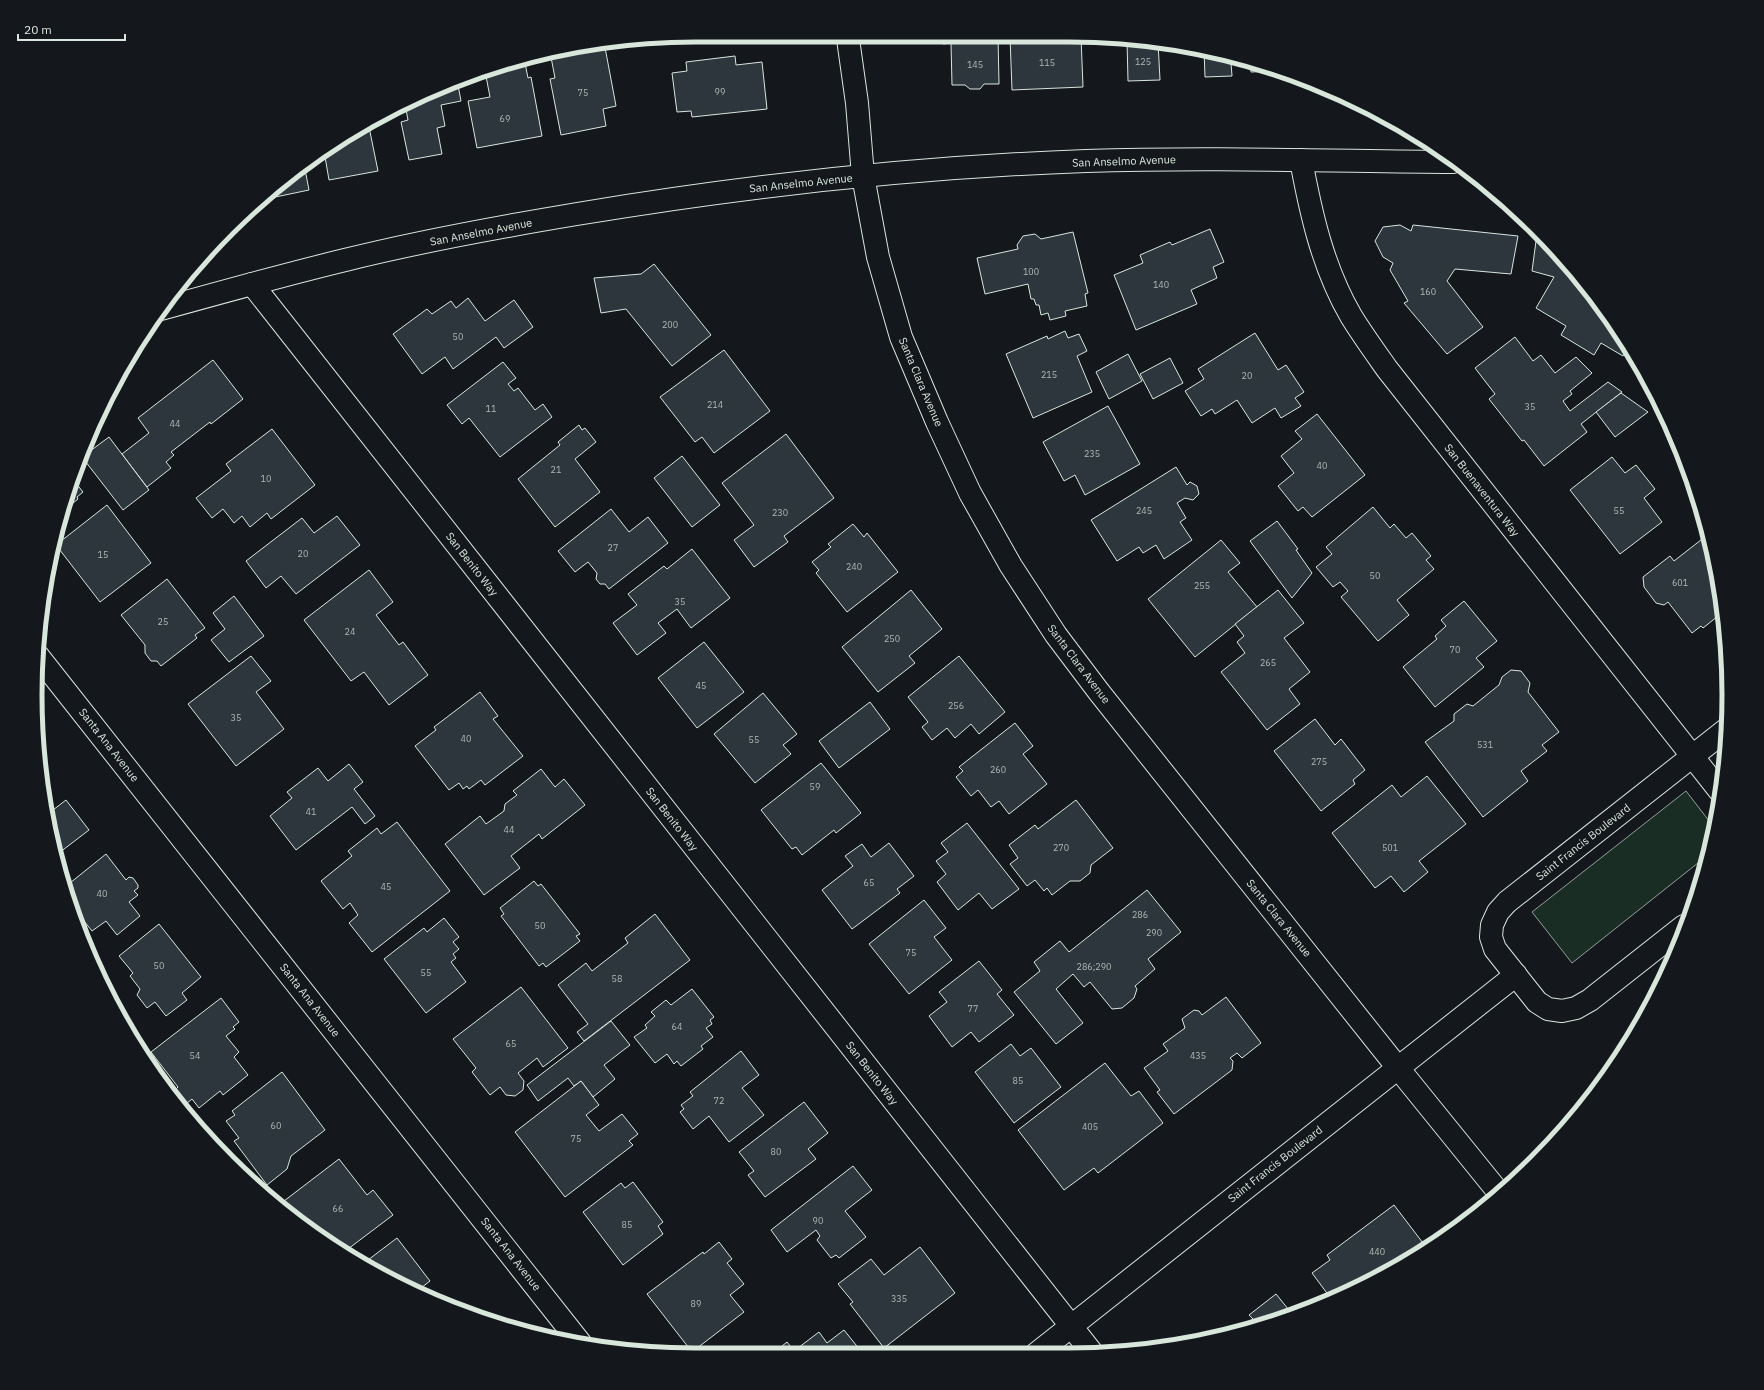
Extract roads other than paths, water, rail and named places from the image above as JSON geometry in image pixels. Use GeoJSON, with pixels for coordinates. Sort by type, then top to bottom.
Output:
{"type":"FeatureCollection","features":[{"type":"Feature","properties":{"kind":"street","name":"Santa Clara Avenue"},"geometry":{"type":"LineString","coordinates":[[848,42],[857,103],[863,176],[878,257],[901,337],[937,422],[970,493],[1011,566],[1056,635],[1094,685],[1496,1189]]}},
{"type":"Feature","properties":{"kind":"street","name":"San Anselmo Avenue"},"geometry":{"type":"LineString","coordinates":[[170,306],[346,260],[441,239],[641,204],[747,189],[863,176],[976,167],[1085,161],[1192,159],[1446,162]]}},
{"type":"Feature","properties":{"kind":"street","name":"San Buenaventura Way"},"geometry":{"type":"LineString","coordinates":[[1301,160],[1310,209],[1326,262],[1351,315],[1387,369],[1715,785]]}},
{"type":"Feature","properties":{"kind":"street","name":"San Benito Way"},"geometry":{"type":"LineString","coordinates":[[252,284],[1088,1348]]}},
{"type":"Feature","properties":{"kind":"street","name":"Santa Ana Avenue"},"geometry":{"type":"LineString","coordinates":[[43,662],[576,1336]]}},
{"type":"Feature","properties":{"kind":"street","name":"Saint Francis Boulevard"},"geometry":{"type":"LineString","coordinates":[[1677,931],[1590,1000],[1576,1008],[1562,1011],[1548,1009],[1537,1002],[1495,949],[1491,937],[1492,924],[1498,912],[1508,902],[1721,734]]}},
{"type":"Feature","properties":{"kind":"street","name":"Saint Francis Boulevard"},"geometry":{"type":"LineString","coordinates":[[1044,1348],[1516,975]]}}]}
